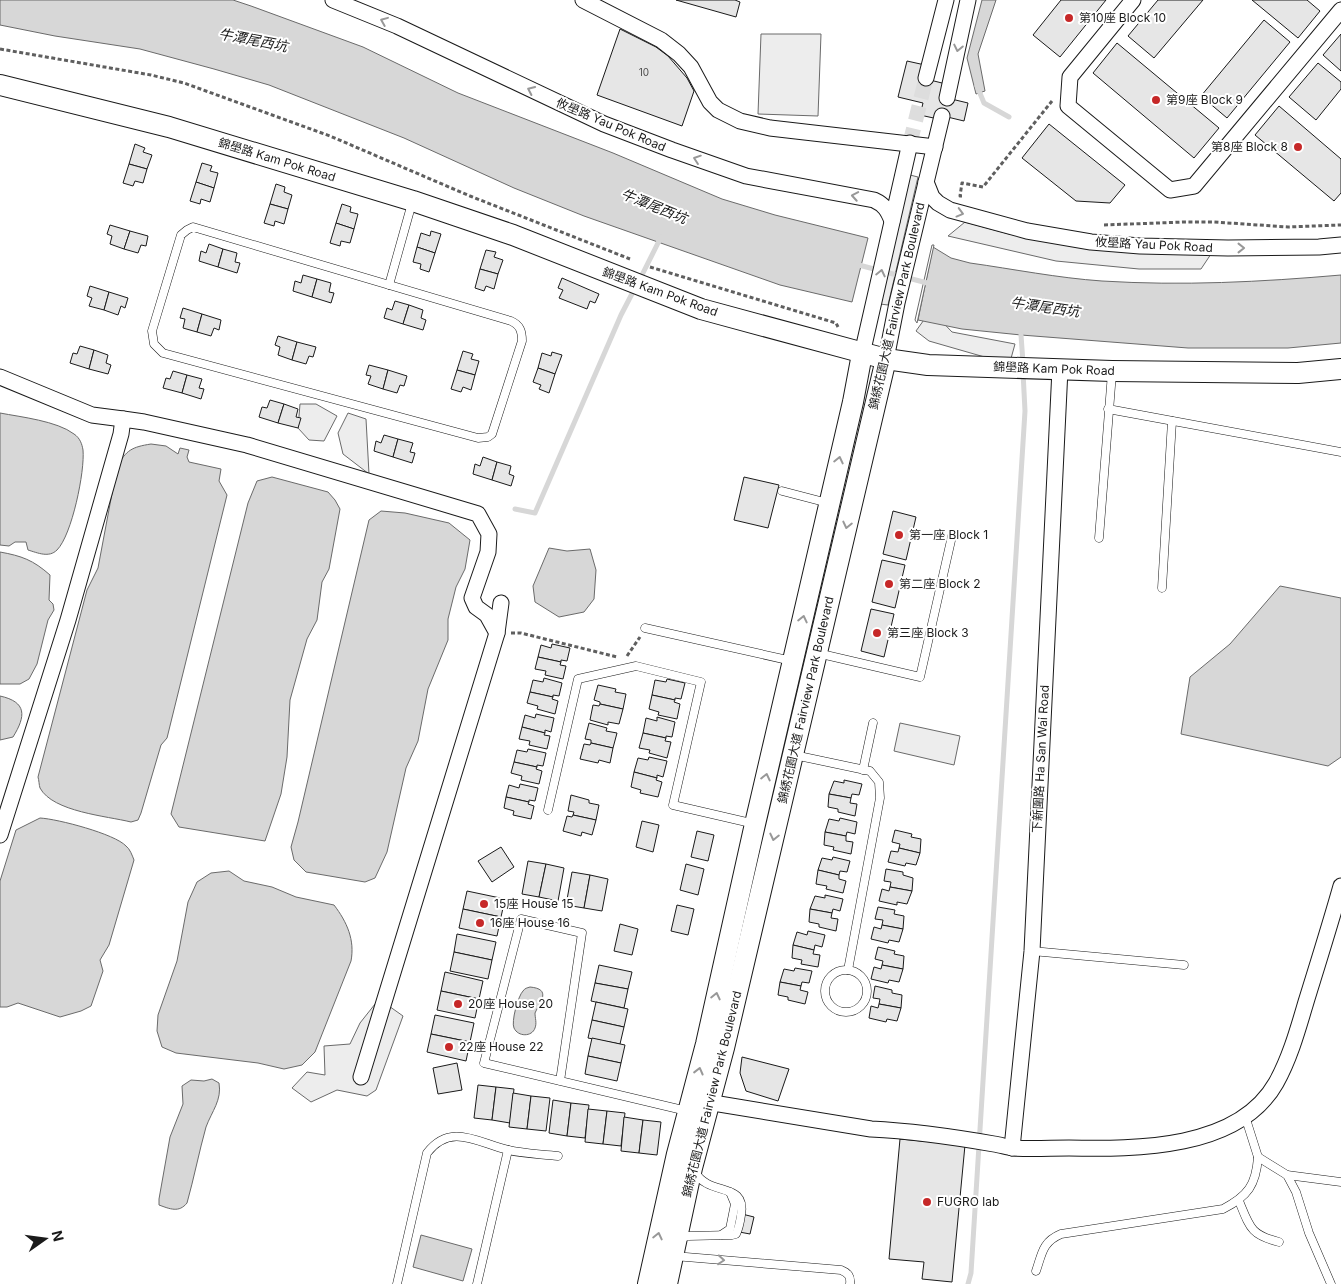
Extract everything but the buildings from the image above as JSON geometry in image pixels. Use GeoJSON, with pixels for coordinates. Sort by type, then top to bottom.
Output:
{"type":"FeatureCollection","features":[{"type":"Feature","properties":{"kind":"street","name":"攸壆路 Yau Pok Road"},"geometry":{"type":"LineString","coordinates":[[333,0],[397,26],[604,124],[746,176],[874,200],[882,204],[888,211],[891,225]]}},
{"type":"Feature","properties":{"kind":"street"},"geometry":{"type":"LineString","coordinates":[[582,0],[661,40],[679,54],[691,67],[710,102],[718,110],[740,121],[770,128],[935,147]]}},
{"type":"Feature","properties":{"kind":"street"},"geometry":{"type":"LineString","coordinates":[[926,78],[946,0]]}},
{"type":"Feature","properties":{"kind":"street"},"geometry":{"type":"LineString","coordinates":[[947,98],[968,0]]}},
{"type":"Feature","properties":{"kind":"street"},"geometry":{"type":"LineString","coordinates":[[1133,0],[1070,77],[1068,106],[1170,190],[1194,186],[1341,10]]}},
{"type":"Feature","properties":{"kind":"street"},"geometry":{"type":"LineString","coordinates":[[1337,0],[1341,3]]}},
{"type":"Feature","properties":{"kind":"street","name":"錦壆路 Kam Pok Road"},"geometry":{"type":"LineString","coordinates":[[0,85],[169,127],[412,201],[513,235],[701,309],[862,354],[928,365],[1112,371],[1298,373],[1341,369]]}},
{"type":"Feature","properties":{"kind":"street","name":"錦綉花園大道 Fairview Park Boulevard"},"geometry":{"type":"LineString","coordinates":[[648,1284],[676,1154],[699,1107],[724,1048],[942,116]]}},
{"type":"Feature","properties":{"kind":"street","name":"錦綉花園大道 Fairview Park Boulevard"},"geometry":{"type":"LineString","coordinates":[[666,1284],[692,1168],[699,1107],[754,824],[830,504],[910,143]]}},
{"type":"Feature","properties":{"kind":"street","name":"攸壆路 Yau Pok Road"},"geometry":{"type":"LineString","coordinates":[[926,182],[932,197],[950,210],[1027,231],[1091,242],[1140,246],[1228,248],[1341,245]]}},
{"type":"Feature","properties":{"kind":"street","name":"下新圍路 Ha San Wai Road"},"geometry":{"type":"LineString","coordinates":[[1012,1148],[1032,951],[1060,369]]}},
{"type":"Feature","properties":{"kind":"street"},"geometry":{"type":"LineString","coordinates":[[0,377],[92,415],[144,422],[246,445],[478,514],[489,534],[488,552],[472,598],[476,607],[487,615],[497,634]]}},
{"type":"Feature","properties":{"kind":"street"},"geometry":{"type":"LineString","coordinates":[[0,835],[68,620],[121,434],[123,420]]}},
{"type":"Feature","properties":{"kind":"street"},"geometry":{"type":"LineString","coordinates":[[361,1077],[497,634],[501,603]]}},
{"type":"Feature","properties":{"kind":"street"},"geometry":{"type":"LineString","coordinates":[[699,1107],[870,1129],[897,1130],[1012,1148],[1101,1149],[1149,1147],[1196,1138],[1230,1125],[1245,1116],[1260,1104],[1276,1084],[1292,1046],[1341,886]]}},
{"type":"Feature","properties":{"kind":"lane"},"geometry":{"type":"LineString","coordinates":[[389,285],[412,201]]}},
{"type":"Feature","properties":{"kind":"lane"},"geometry":{"type":"LineString","coordinates":[[193,227],[389,285],[517,324],[522,341],[492,434],[488,437],[478,438],[163,353],[154,344],[152,338],[152,331],[181,235],[193,227]]}},
{"type":"Feature","properties":{"kind":"lane"},"geometry":{"type":"LineString","coordinates":[[1099,538],[1112,371]]}},
{"type":"Feature","properties":{"kind":"lane"},"geometry":{"type":"LineString","coordinates":[[1108,410],[1341,452]]}},
{"type":"Feature","properties":{"kind":"lane"},"geometry":{"type":"LineString","coordinates":[[1162,588],[1172,421]]}},
{"type":"Feature","properties":{"kind":"lane"},"geometry":{"type":"LineString","coordinates":[[782,492],[830,504]]}},
{"type":"Feature","properties":{"kind":"lane"},"geometry":{"type":"LineString","coordinates":[[817,653],[920,677],[952,536]]}},
{"type":"Feature","properties":{"kind":"lane"},"geometry":{"type":"LineString","coordinates":[[645,628],[793,661]]}},
{"type":"Feature","properties":{"kind":"lane"},"geometry":{"type":"LineString","coordinates":[[548,810],[578,679],[636,666],[701,682],[673,805],[754,824]]}},
{"type":"Feature","properties":{"kind":"lane"},"geometry":{"type":"LineString","coordinates":[[863,770],[873,723]]}},
{"type":"Feature","properties":{"kind":"lane"},"geometry":{"type":"LineString","coordinates":[[793,755],[870,771],[879,782],[880,798],[848,970]]}},
{"type":"Feature","properties":{"kind":"lane"},"geometry":{"type":"LineString","coordinates":[[560,1081],[582,933],[520,920],[484,1063],[560,1081],[699,1107]]}},
{"type":"Feature","properties":{"kind":"lane"},"geometry":{"type":"LineString","coordinates":[[1032,951],[1184,965]]}},
{"type":"Feature","properties":{"kind":"lane"},"geometry":{"type":"LineString","coordinates":[[848,970],[859,974],[866,984],[867,997],[860,1007],[850,1013],[837,1012],[828,1004],[824,992],[827,980],[836,972],[848,970]]}},
{"type":"Feature","properties":{"kind":"lane"},"geometry":{"type":"LineString","coordinates":[[1036,1272],[1045,1244],[1051,1238],[1060,1234],[1223,1210],[1239,1201],[1257,1175],[1258,1156],[1245,1116]]}},
{"type":"Feature","properties":{"kind":"lane"},"geometry":{"type":"LineString","coordinates":[[397,1284],[427,1154],[434,1144],[448,1137],[463,1137],[508,1150],[558,1156]]}},
{"type":"Feature","properties":{"kind":"lane"},"geometry":{"type":"LineString","coordinates":[[477,1284],[508,1150]]}},
{"type":"Feature","properties":{"kind":"lane"},"geometry":{"type":"LineString","coordinates":[[1258,1156],[1287,1175],[1341,1182]]}},
{"type":"Feature","properties":{"kind":"lane"},"geometry":{"type":"LineString","coordinates":[[692,1168],[703,1182],[730,1192],[738,1196],[742,1201],[743,1207],[739,1228],[736,1234],[680,1238],[674,1249],[841,1270],[848,1273],[851,1279],[850,1284]]}},
{"type":"Feature","properties":{"kind":"lane"},"geometry":{"type":"LineString","coordinates":[[1287,1175],[1296,1192],[1309,1233],[1331,1284]]}},
{"type":"Feature","properties":{"kind":"lane"},"geometry":{"type":"LineString","coordinates":[[1239,1201],[1253,1230],[1262,1238],[1280,1242]]}},
{"type":"Feature","properties":{"kind":"path"},"geometry":{"type":"LineString","coordinates":[[0,49],[151,75],[184,83],[315,130],[470,196],[633,260]]}},
{"type":"Feature","properties":{"kind":"path"},"geometry":{"type":"LineString","coordinates":[[968,198],[960,196],[962,183],[983,187],[1055,97],[1069,97]]}},
{"type":"Feature","properties":{"kind":"path"},"geometry":{"type":"LineString","coordinates":[[1100,225],[1214,222],[1288,227],[1341,225]]}},
{"type":"Feature","properties":{"kind":"path"},"geometry":{"type":"LineString","coordinates":[[642,264],[702,284],[836,323],[839,330]]}},
{"type":"Feature","properties":{"kind":"path"},"geometry":{"type":"LineString","coordinates":[[497,634],[521,633],[625,659],[645,628]]}},
{"type":"Feature","properties":{"kind":"shaded area"},"geometry":{"type":"Polygon","coordinates":[[[761,34],[821,34],[818,116],[758,114],[761,34]]]}},
{"type":"Feature","properties":{"kind":"shaded area"},"geometry":{"type":"Polygon","coordinates":[[[910,175],[918,177],[888,305],[880,304],[910,175]]]}},
{"type":"Feature","properties":{"kind":"shaded area"},"geometry":{"type":"Polygon","coordinates":[[[965,222],[1009,234],[1082,248],[1211,254],[1201,269],[1139,269],[1056,261],[948,236],[965,222]]]}},
{"type":"Feature","properties":{"kind":"shaded area"},"geometry":{"type":"Polygon","coordinates":[[[931,310],[952,332],[1015,344],[1010,362],[988,358],[929,341],[916,331],[931,310]]]}},
{"type":"Feature","properties":{"kind":"shaded area"},"geometry":{"type":"Polygon","coordinates":[[[300,404],[316,404],[337,416],[324,441],[309,440],[298,428],[300,404]]]}},
{"type":"Feature","properties":{"kind":"shaded area"},"geometry":{"type":"Polygon","coordinates":[[[348,413],[366,419],[369,474],[343,454],[338,433],[348,413]]]}},
{"type":"Feature","properties":{"kind":"shaded area"},"geometry":{"type":"Polygon","coordinates":[[[900,723],[960,736],[954,765],[894,751],[900,723]]]}},
{"type":"Feature","properties":{"kind":"shaded area"},"geometry":{"type":"Polygon","coordinates":[[[379,999],[403,1016],[376,1090],[367,1096],[337,1090],[311,1102],[292,1088],[307,1072],[325,1075],[324,1046],[350,1044],[360,1023],[379,999]]]}},
{"type":"Feature","properties":{"kind":"water"},"geometry":{"type":"Polygon","coordinates":[[[0,0],[233,0],[251,6],[363,47],[458,93],[613,153],[722,199],[775,215],[868,238],[852,302],[780,285],[584,216],[514,188],[404,138],[269,85],[140,49],[55,36],[0,25],[0,0]]]}},
{"type":"Feature","properties":{"kind":"water"},"geometry":{"type":"Polygon","coordinates":[[[982,0],[996,0],[978,54],[985,91],[976,94],[967,58],[982,0]]]}},
{"type":"Feature","properties":{"kind":"water"},"geometry":{"type":"Polygon","coordinates":[[[933,247],[951,258],[970,263],[1085,280],[1162,283],[1222,282],[1341,275],[1341,343],[1288,348],[1188,348],[962,329],[918,320],[933,247]]]}},
{"type":"Feature","properties":{"kind":"water"},"geometry":{"type":"Polygon","coordinates":[[[0,413],[39,420],[58,426],[74,434],[81,443],[83,450],[82,472],[72,517],[63,542],[51,554],[28,550],[26,542],[15,542],[9,546],[0,545],[0,413]]]}},
{"type":"Feature","properties":{"kind":"water"},"geometry":{"type":"Polygon","coordinates":[[[151,444],[166,446],[178,454],[180,448],[189,450],[187,457],[189,462],[221,469],[219,481],[227,495],[167,738],[161,745],[138,820],[131,822],[81,812],[56,803],[40,788],[38,777],[87,590],[98,568],[117,467],[130,450],[151,444]]]}},
{"type":"Feature","properties":{"kind":"water"},"geometry":{"type":"Polygon","coordinates":[[[272,477],[328,492],[340,509],[329,569],[322,582],[317,620],[307,639],[290,700],[287,757],[281,794],[265,841],[179,827],[171,814],[248,503],[257,481],[272,477]]]}},
{"type":"Feature","properties":{"kind":"water"},"geometry":{"type":"Polygon","coordinates":[[[381,511],[405,513],[449,523],[470,540],[465,569],[456,587],[448,619],[448,640],[428,689],[418,741],[406,768],[387,852],[375,878],[365,882],[306,872],[294,860],[291,847],[369,520],[381,511]]]}},
{"type":"Feature","properties":{"kind":"water"},"geometry":{"type":"Polygon","coordinates":[[[549,548],[567,551],[590,549],[596,570],[594,599],[584,612],[559,617],[535,602],[533,586],[549,548]]]}},
{"type":"Feature","properties":{"kind":"water"},"geometry":{"type":"Polygon","coordinates":[[[0,552],[27,559],[50,575],[49,600],[53,604],[54,610],[48,620],[37,664],[29,679],[20,684],[0,684],[0,552]]]}},
{"type":"Feature","properties":{"kind":"water"},"geometry":{"type":"Polygon","coordinates":[[[1280,586],[1341,598],[1341,757],[1328,766],[1181,734],[1190,677],[1230,644],[1280,586]]]}},
{"type":"Feature","properties":{"kind":"water"},"geometry":{"type":"Polygon","coordinates":[[[0,696],[15,702],[22,711],[22,716],[13,737],[0,740],[0,696]]]}},
{"type":"Feature","properties":{"kind":"water"},"geometry":{"type":"Polygon","coordinates":[[[40,818],[72,824],[120,841],[131,852],[134,860],[109,945],[100,960],[103,971],[91,1006],[60,1017],[18,1003],[7,1007],[0,1007],[0,881],[16,830],[40,818]]]}},
{"type":"Feature","properties":{"kind":"water"},"geometry":{"type":"Polygon","coordinates":[[[229,871],[244,881],[272,887],[296,897],[334,905],[343,918],[349,932],[352,946],[351,961],[315,1052],[302,1065],[284,1069],[258,1063],[176,1053],[162,1047],[157,1031],[158,1015],[177,961],[188,902],[197,882],[211,873],[229,871]]]}},
{"type":"Feature","properties":{"kind":"water"},"geometry":{"type":"Polygon","coordinates":[[[530,987],[541,990],[543,997],[535,1013],[535,1028],[531,1033],[525,1035],[519,1033],[514,1028],[514,1015],[521,994],[530,987]]]}},
{"type":"Feature","properties":{"kind":"water"},"geometry":{"type":"Polygon","coordinates":[[[212,1079],[219,1083],[219,1095],[206,1127],[187,1203],[178,1209],[159,1205],[170,1137],[183,1104],[182,1086],[191,1080],[204,1081],[212,1079]]]}},
{"type":"Feature","properties":{"kind":"water"},"geometry":{"type":"Polygon","coordinates":[[[421,1235],[472,1249],[463,1281],[413,1267],[421,1235]]]}},
{"type":"Feature","properties":{"kind":"pier"},"geometry":{"type":"Polygon","coordinates":[[[932,245],[934,245],[917,323],[915,320],[932,245]]]}},
{"type":"Feature","properties":{"kind":"waterway"},"geometry":{"type":"LineString","coordinates":[[977,86],[984,103],[1009,117]]}},
{"type":"Feature","properties":{"kind":"waterway"},"geometry":{"type":"LineString","coordinates":[[639,281],[661,237]]}},
{"type":"Feature","properties":{"kind":"waterway","name":"牛潭尾西坑"},"geometry":{"type":"LineString","coordinates":[[855,264],[931,284]]}},
{"type":"Feature","properties":{"kind":"waterway"},"geometry":{"type":"LineString","coordinates":[[515,509],[535,513],[621,315],[635,288]]}},
{"type":"Feature","properties":{"kind":"waterway"},"geometry":{"type":"LineString","coordinates":[[1021,335],[1023,363]]}},
{"type":"Feature","properties":{"kind":"waterway"},"geometry":{"type":"LineString","coordinates":[[968,1284],[971,1273],[1025,411],[1023,372]]}},
{"type":"Feature","properties":{"kind":"tunnel"},"geometry":{"type":"LineString","coordinates":[[910,143],[926,78]]}},
{"type":"Feature","properties":{"kind":"place","name":"第10座 Block 10"},"geometry":{"type":"Point","coordinates":[1069,18]}},
{"type":"Feature","properties":{"kind":"place","name":"第9座 Block 9"},"geometry":{"type":"Point","coordinates":[1156,100]}},
{"type":"Feature","properties":{"kind":"place","name":"第8座 Block 8"},"geometry":{"type":"Point","coordinates":[1298,147]}},
{"type":"Feature","properties":{"kind":"place","name":"第一座 Block 1"},"geometry":{"type":"Point","coordinates":[899,535]}},
{"type":"Feature","properties":{"kind":"place","name":"第二座 Block 2"},"geometry":{"type":"Point","coordinates":[889,584]}},
{"type":"Feature","properties":{"kind":"place","name":"第三座 Block 3"},"geometry":{"type":"Point","coordinates":[877,633]}},
{"type":"Feature","properties":{"kind":"place","name":"15座 House 15"},"geometry":{"type":"Point","coordinates":[484,904]}},
{"type":"Feature","properties":{"kind":"place","name":"16座 House 16"},"geometry":{"type":"Point","coordinates":[480,923]}},
{"type":"Feature","properties":{"kind":"place","name":"20座 House 20"},"geometry":{"type":"Point","coordinates":[458,1004]}},
{"type":"Feature","properties":{"kind":"place","name":"22座 House 22"},"geometry":{"type":"Point","coordinates":[449,1047]}},
{"type":"Feature","properties":{"kind":"place","name":"FUGRO lab"},"geometry":{"type":"Point","coordinates":[927,1202]}}]}
